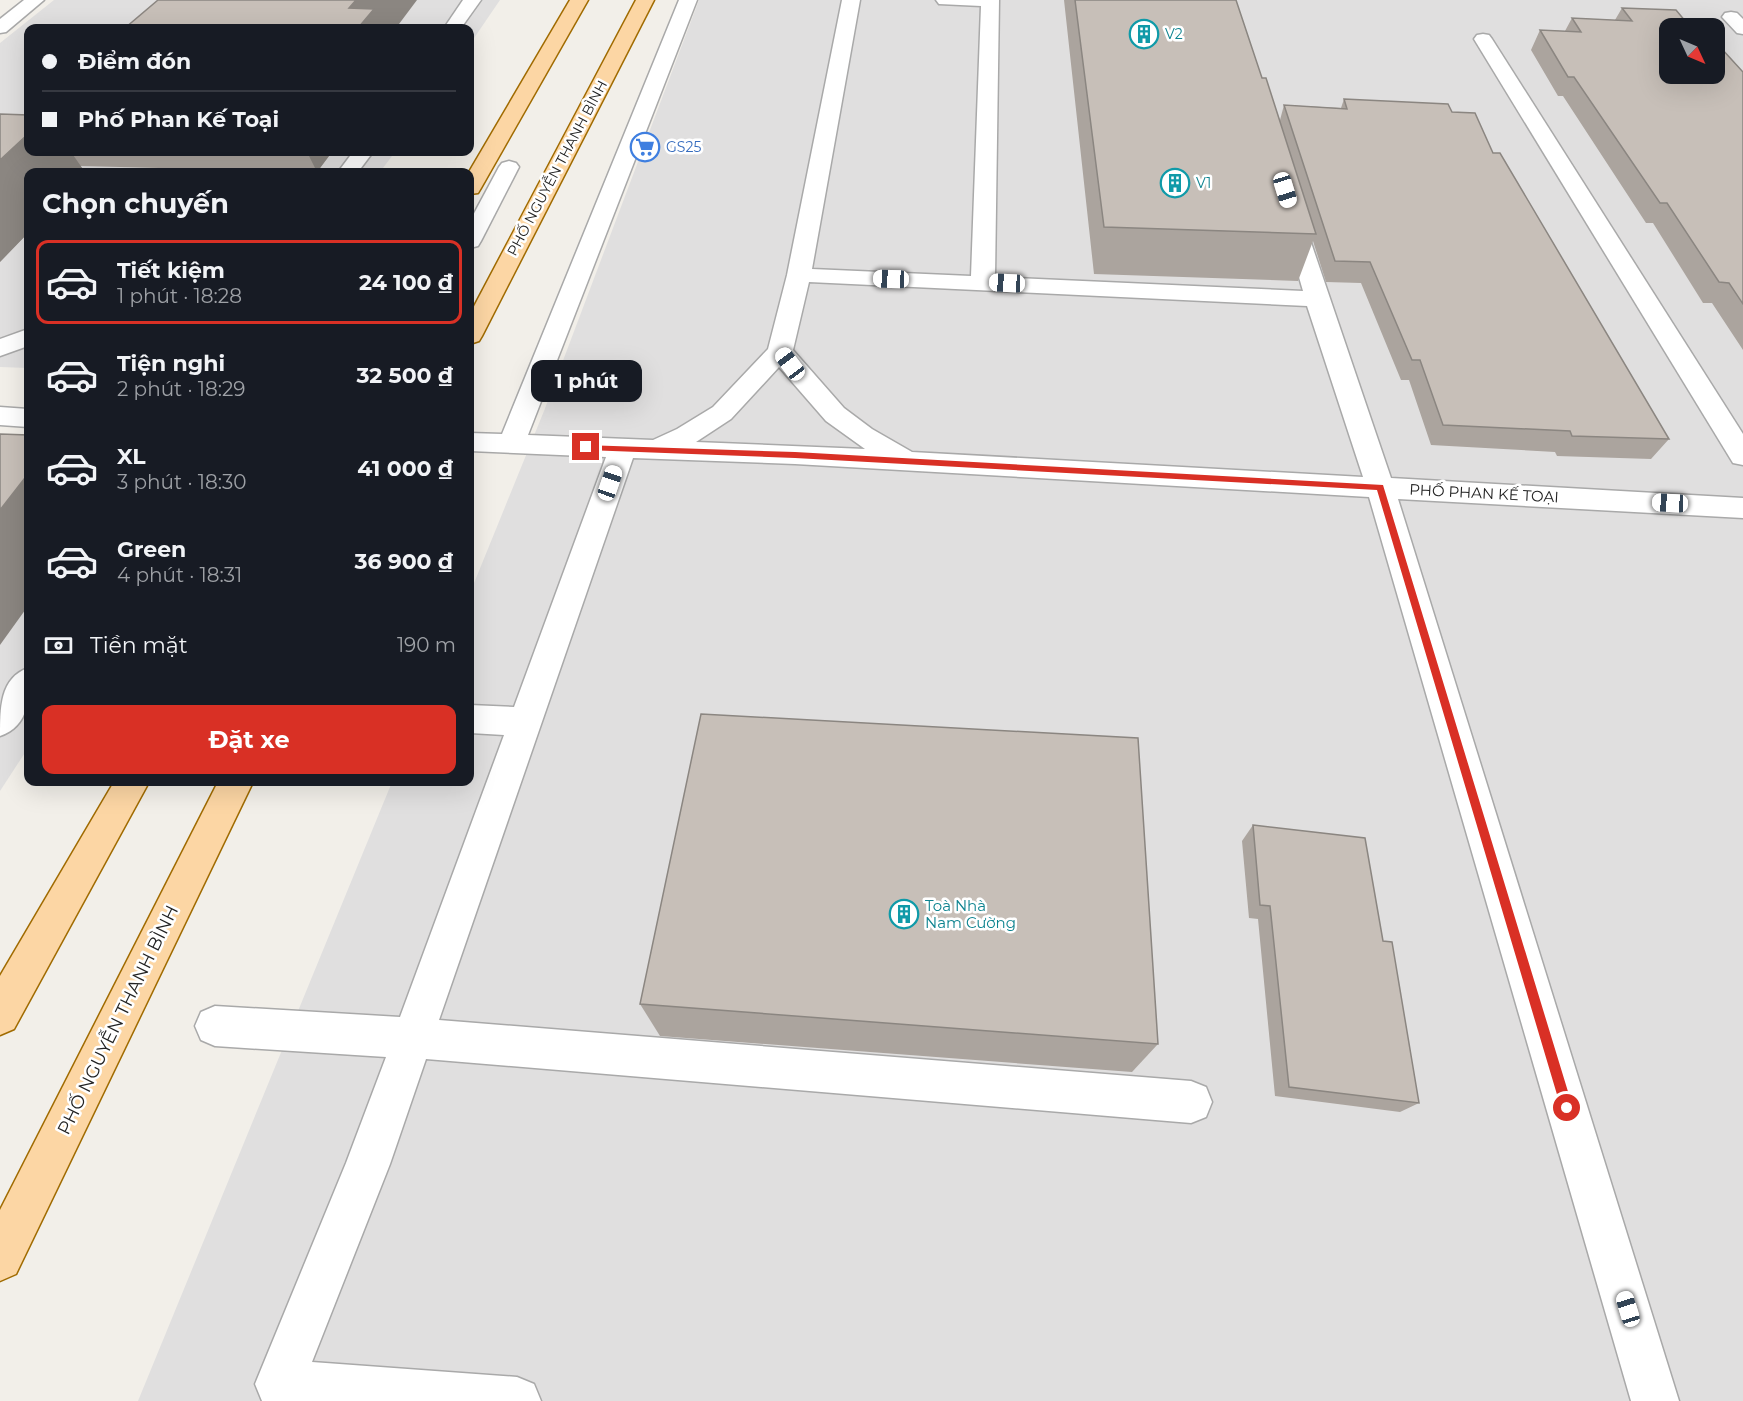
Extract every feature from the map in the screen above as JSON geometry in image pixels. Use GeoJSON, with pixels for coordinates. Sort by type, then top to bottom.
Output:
{"type":"FeatureCollection","features":[{"type":"Feature","properties":{"kind":"main road"},"geometry":{"type":"LineString","coordinates":[[474,181],[579,0]]}},
{"type":"Feature","properties":{"kind":"main road","name":"PHỐ NGUYỄN THANH BÌNH"},"geometry":{"type":"LineString","coordinates":[[474,328],[645,0]]}},
{"type":"Feature","properties":{"kind":"main road"},"geometry":{"type":"LineString","coordinates":[[0,1015],[130,786]]}},
{"type":"Feature","properties":{"kind":"main road","name":"PHỐ NGUYỄN THANH BÌNH"},"geometry":{"type":"LineString","coordinates":[[0,1258],[235,786]]}},
{"type":"Feature","properties":{"kind":"street"},"geometry":{"type":"LineString","coordinates":[[0,28],[35,0]]}},
{"type":"Feature","properties":{"kind":"street"},"geometry":{"type":"LineString","coordinates":[[455,24],[472,0]]}},
{"type":"Feature","properties":{"kind":"street"},"geometry":{"type":"LineString","coordinates":[[511,444],[688,0]]}},
{"type":"Feature","properties":{"kind":"street"},"geometry":{"type":"LineString","coordinates":[[517,1401],[279,1384],[368,1164],[524,722],[639,449],[687,435],[722,412],[780,351],[799,275],[851,0]]}},
{"type":"Feature","properties":{"kind":"street"},"geometry":{"type":"LineString","coordinates":[[945,0],[991,1],[983,282]]}},
{"type":"Feature","properties":{"kind":"street"},"geometry":{"type":"LineString","coordinates":[[1483,39],[1743,456]]}},
{"type":"Feature","properties":{"kind":"street"},"geometry":{"type":"LineString","coordinates":[[474,233],[509,167]]}},
{"type":"Feature","properties":{"kind":"street"},"geometry":{"type":"LineString","coordinates":[[1287,197],[1317,299],[1380,487],[1655,1401]]}},
{"type":"Feature","properties":{"kind":"street"},"geometry":{"type":"LineString","coordinates":[[799,275],[1317,299]]}},
{"type":"Feature","properties":{"kind":"street"},"geometry":{"type":"LineString","coordinates":[[0,348],[24,339]]}},
{"type":"Feature","properties":{"kind":"street"},"geometry":{"type":"LineString","coordinates":[[780,351],[809,389],[856,432],[910,461]]}},
{"type":"Feature","properties":{"kind":"street"},"geometry":{"type":"LineString","coordinates":[[0,416],[24,418]]}},
{"type":"Feature","properties":{"kind":"street","name":"PHỐ PHAN KẾ TOẠI"},"geometry":{"type":"LineString","coordinates":[[474,441],[910,461],[1743,508]]}},
{"type":"Feature","properties":{"kind":"street"},"geometry":{"type":"LineString","coordinates":[[0,722],[24,687]]}},
{"type":"Feature","properties":{"kind":"street"},"geometry":{"type":"LineString","coordinates":[[474,719],[524,722]]}},
{"type":"Feature","properties":{"kind":"street"},"geometry":{"type":"LineString","coordinates":[[215,1026],[414,1038],[1191,1102]]}},
{"type":"Feature","properties":{"kind":"shaded area"},"geometry":{"type":"Polygon","coordinates":[[[54,0],[500,0],[474,38],[474,24],[24,24],[24,156],[392,156],[383,168],[24,168],[24,368],[0,367],[0,43],[54,0]]]}},
{"type":"Feature","properties":{"kind":"shaded area"},"geometry":{"type":"Polygon","coordinates":[[[699,0],[1743,0],[1743,1401],[138,1401],[390,786],[474,786],[474,583],[544,411],[699,0]]]}},
{"type":"Feature","properties":{"kind":"shaded area"},"geometry":{"type":"Polygon","coordinates":[[[0,456],[24,458],[24,754],[0,791],[0,456]]]}},
{"type":"Feature","properties":{"kind":"building"},"geometry":{"type":"Polygon","coordinates":[[[158,0],[356,0],[349,8],[374,9],[361,24],[130,24],[158,0]]]}},
{"type":"Feature","properties":{"kind":"building"},"geometry":{"type":"Polygon","coordinates":[[[1075,0],[1236,0],[1262,78],[1266,78],[1316,234],[1104,227],[1075,0]]]}},
{"type":"Feature","properties":{"kind":"building"},"geometry":{"type":"Polygon","coordinates":[[[1622,8],[1676,10],[1683,18],[1659,18],[1659,84],[1725,84],[1725,52],[1743,72],[1743,304],[1729,283],[1719,282],[1667,203],[1660,203],[1574,77],[1568,77],[1540,30],[1581,32],[1572,18],[1632,21],[1622,8]]]}},
{"type":"Feature","properties":{"kind":"building"},"geometry":{"type":"Polygon","coordinates":[[[1344,99],[1448,104],[1452,112],[1475,113],[1493,153],[1500,153],[1669,439],[1572,436],[1570,431],[1443,425],[1420,360],[1412,360],[1370,262],[1335,261],[1284,105],[1347,109],[1344,99]]]}},
{"type":"Feature","properties":{"kind":"building"},"geometry":{"type":"Polygon","coordinates":[[[0,114],[24,115],[24,138],[0,160],[0,114]]]}},
{"type":"Feature","properties":{"kind":"building"},"geometry":{"type":"Polygon","coordinates":[[[0,434],[24,435],[24,479],[0,510],[0,434]]]}},
{"type":"Feature","properties":{"kind":"building","name":"Toà Nhà Nam Cường"},"geometry":{"type":"Polygon","coordinates":[[[701,714],[1138,738],[1158,1044],[640,1004],[701,714]]]}},
{"type":"Feature","properties":{"kind":"building"},"geometry":{"type":"Polygon","coordinates":[[[1253,825],[1365,838],[1383,941],[1392,942],[1419,1103],[1289,1087],[1270,906],[1260,905],[1253,825]]]}},
{"type":"Feature","properties":{"kind":"place","name":"V2"},"geometry":{"type":"Point","coordinates":[1144,34]}},
{"type":"Feature","properties":{"kind":"place","name":"GS25"},"geometry":{"type":"Point","coordinates":[645,147]}},
{"type":"Feature","properties":{"kind":"place","name":"V1"},"geometry":{"type":"Point","coordinates":[1175,183]}},
{"type":"Feature","properties":{"kind":"place","name":"Toà Nhà Nam Cường"},"geometry":{"type":"Point","coordinates":[904,914]}},
{"type":"Feature","properties":{"kind":"route"},"geometry":{"type":"LineString","coordinates":[[586,447],[795,455],[1380,487],[1567,1108]]}}]}
